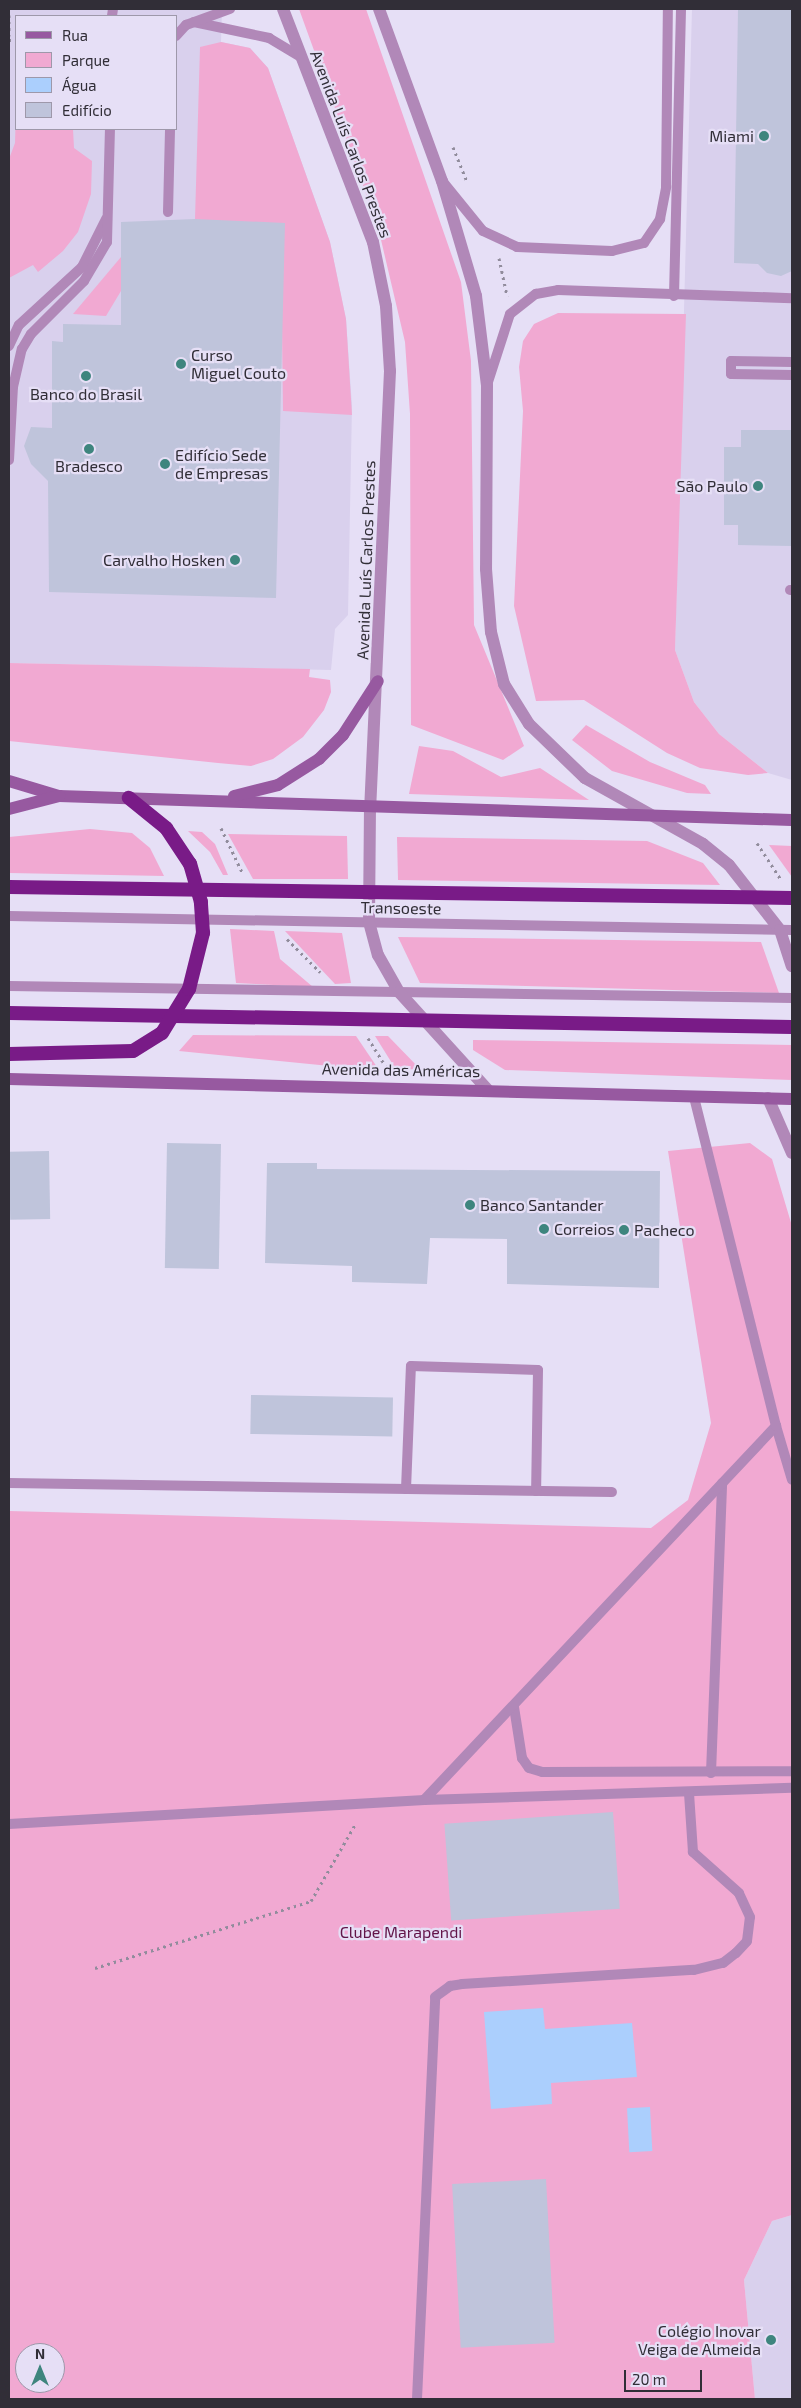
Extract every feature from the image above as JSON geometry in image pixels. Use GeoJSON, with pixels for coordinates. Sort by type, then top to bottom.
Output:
{"type":"FeatureCollection","features":[{"type":"Feature","properties":{"kind":"highway"},"geometry":{"type":"LineString","coordinates":[[9,1054],[133,1051],[154,1041],[174,1015],[189,989],[197,969],[203,920],[197,888],[178,844],[151,812],[129,798]]}},
{"type":"Feature","properties":{"kind":"highway"},"geometry":{"type":"LineString","coordinates":[[9,887],[368,890],[792,898]]}},
{"type":"Feature","properties":{"kind":"highway"},"geometry":{"type":"LineString","coordinates":[[9,1013],[792,1027]]}},
{"type":"Feature","properties":{"kind":"main road"},"geometry":{"type":"LineString","coordinates":[[219,799],[278,785],[319,759],[343,735],[378,681]]}},
{"type":"Feature","properties":{"kind":"main road"},"geometry":{"type":"LineString","coordinates":[[9,781],[59,796],[219,799],[653,817],[792,820]]}},
{"type":"Feature","properties":{"kind":"main road"},"geometry":{"type":"LineString","coordinates":[[9,809],[59,796]]}},
{"type":"Feature","properties":{"kind":"main road","name":"Avenida das Américas"},"geometry":{"type":"LineString","coordinates":[[9,1079],[792,1099]]}},
{"type":"Feature","properties":{"kind":"street","name":"Avenida Luís Carlos Prestes"},"geometry":{"type":"LineString","coordinates":[[283,9],[373,242],[386,306],[390,371],[378,681],[370,806],[369,922],[378,955],[399,992],[488,1090]]}},
{"type":"Feature","properties":{"kind":"street"},"geometry":{"type":"LineString","coordinates":[[379,9],[442,181],[476,296],[487,385],[486,569],[492,632],[504,684],[529,724],[585,778],[715,853],[786,930],[792,966]]}},
{"type":"Feature","properties":{"kind":"street"},"geometry":{"type":"LineString","coordinates":[[768,1098],[792,1153]]}},
{"type":"Feature","properties":{"kind":"lane"},"geometry":{"type":"LineString","coordinates":[[178,34],[194,22],[230,9]]}},
{"type":"Feature","properties":{"kind":"lane"},"geometry":{"type":"LineString","coordinates":[[442,181],[493,237],[517,247],[550,251],[612,251],[644,243],[660,219],[666,187],[668,9]]}},
{"type":"Feature","properties":{"kind":"lane"},"geometry":{"type":"LineString","coordinates":[[674,296],[681,9]]}},
{"type":"Feature","properties":{"kind":"lane"},"geometry":{"type":"LineString","coordinates":[[194,22],[269,38],[301,57]]}},
{"type":"Feature","properties":{"kind":"lane"},"geometry":{"type":"LineString","coordinates":[[9,460],[13,387],[22,349],[31,334],[94,268],[107,242],[110,130]]}},
{"type":"Feature","properties":{"kind":"lane"},"geometry":{"type":"LineString","coordinates":[[168,212],[170,130]]}},
{"type":"Feature","properties":{"kind":"lane"},"geometry":{"type":"LineString","coordinates":[[9,346],[19,325],[82,267],[109,209]]}},
{"type":"Feature","properties":{"kind":"lane"},"geometry":{"type":"LineString","coordinates":[[487,385],[510,314],[525,299],[558,290],[674,296],[792,298]]}},
{"type":"Feature","properties":{"kind":"lane"},"geometry":{"type":"LineString","coordinates":[[792,362],[731,361],[731,374],[792,375]]}},
{"type":"Feature","properties":{"kind":"lane","name":"Transoeste"},"geometry":{"type":"LineString","coordinates":[[9,916],[786,930]]}},
{"type":"Feature","properties":{"kind":"lane"},"geometry":{"type":"LineString","coordinates":[[9,986],[792,998]]}},
{"type":"Feature","properties":{"kind":"lane"},"geometry":{"type":"LineString","coordinates":[[694,1096],[776,1426],[792,1480]]}},
{"type":"Feature","properties":{"kind":"lane"},"geometry":{"type":"LineString","coordinates":[[406,1489],[411,1366],[538,1370],[536,1491]]}},
{"type":"Feature","properties":{"kind":"lane"},"geometry":{"type":"LineString","coordinates":[[424,1800],[776,1426]]}},
{"type":"Feature","properties":{"kind":"lane"},"geometry":{"type":"LineString","coordinates":[[9,1483],[612,1492]]}},
{"type":"Feature","properties":{"kind":"lane"},"geometry":{"type":"LineString","coordinates":[[711,1774],[722,1483]]}},
{"type":"Feature","properties":{"kind":"lane"},"geometry":{"type":"LineString","coordinates":[[514,1706],[522,1758],[529,1768],[542,1772],[711,1774],[792,1771]]}},
{"type":"Feature","properties":{"kind":"lane"},"geometry":{"type":"LineString","coordinates":[[9,1824],[424,1800],[689,1794],[792,1788]]}},
{"type":"Feature","properties":{"kind":"lane"},"geometry":{"type":"LineString","coordinates":[[417,2399],[435,1997],[450,1986],[462,1984],[694,1970],[723,1963],[736,1953],[747,1941],[750,1917],[739,1893],[693,1852],[689,1794]]}},
{"type":"Feature","properties":{"kind":"path"},"geometry":{"type":"LineString","coordinates":[[9,15],[9,36]]}},
{"type":"Feature","properties":{"kind":"path"},"geometry":{"type":"LineString","coordinates":[[448,138],[471,191]]}},
{"type":"Feature","properties":{"kind":"path"},"geometry":{"type":"LineString","coordinates":[[493,237],[510,314]]}},
{"type":"Feature","properties":{"kind":"path"},"geometry":{"type":"LineString","coordinates":[[220,828],[244,874]]}},
{"type":"Feature","properties":{"kind":"path"},"geometry":{"type":"LineString","coordinates":[[757,843],[783,882]]}},
{"type":"Feature","properties":{"kind":"path"},"geometry":{"type":"LineString","coordinates":[[284,936],[326,979]]}},
{"type":"Feature","properties":{"kind":"path"},"geometry":{"type":"LineString","coordinates":[[366,1036],[386,1067]]}},
{"type":"Feature","properties":{"kind":"path"},"geometry":{"type":"LineString","coordinates":[[95,1968],[311,1901],[358,1820],[367,1820]]}},
{"type":"Feature","properties":{"kind":"shaded area"},"geometry":{"type":"Polygon","coordinates":[[[9,9],[222,9],[221,42],[250,48],[268,68],[330,242],[346,319],[352,406],[348,615],[335,629],[331,670],[9,663],[9,9]]]}},
{"type":"Feature","properties":{"kind":"shaded area"},"geometry":{"type":"Polygon","coordinates":[[[692,9],[792,9],[792,780],[768,773],[719,734],[694,702],[675,650],[692,9]]]}},
{"type":"Feature","properties":{"kind":"shaded area","name":"Colégio Inovar Veiga de Almeida"},"geometry":{"type":"Polygon","coordinates":[[[792,2215],[792,2399],[755,2399],[744,2280],[772,2221],[792,2215]]]}},
{"type":"Feature","properties":{"kind":"green space"},"geometry":{"type":"Polygon","coordinates":[[[299,9],[366,9],[461,282],[471,361],[474,625],[524,746],[503,760],[411,725],[410,414],[405,342],[378,227],[299,9]]]}},
{"type":"Feature","properties":{"kind":"green space"},"geometry":{"type":"Polygon","coordinates":[[[221,42],[250,48],[268,68],[330,242],[346,319],[352,415],[283,411],[282,327],[195,219],[200,47],[221,42]]]}},
{"type":"Feature","properties":{"kind":"green space"},"geometry":{"type":"Polygon","coordinates":[[[15,130],[73,130],[74,148],[92,161],[91,194],[78,232],[63,251],[38,272],[33,265],[9,278],[9,159],[15,143],[15,130]]]}},
{"type":"Feature","properties":{"kind":"green space"},"geometry":{"type":"Polygon","coordinates":[[[121,257],[121,291],[106,316],[73,314],[121,257]]]}},
{"type":"Feature","properties":{"kind":"green space"},"geometry":{"type":"Polygon","coordinates":[[[558,313],[686,314],[675,650],[694,702],[719,734],[768,773],[748,775],[700,768],[667,753],[584,700],[536,701],[514,606],[523,411],[519,367],[523,341],[534,324],[558,313]]]}},
{"type":"Feature","properties":{"kind":"green space"},"geometry":{"type":"Polygon","coordinates":[[[9,663],[310,669],[309,677],[330,680],[331,692],[324,710],[303,737],[273,759],[251,766],[9,741],[9,663]]]}},
{"type":"Feature","properties":{"kind":"green space"},"geometry":{"type":"Polygon","coordinates":[[[586,725],[650,762],[705,785],[711,794],[687,793],[612,771],[572,740],[586,725]]]}},
{"type":"Feature","properties":{"kind":"green space"},"geometry":{"type":"Polygon","coordinates":[[[419,746],[453,751],[501,777],[540,768],[589,800],[409,794],[419,746]]]}},
{"type":"Feature","properties":{"kind":"green space"},"geometry":{"type":"Polygon","coordinates":[[[90,829],[132,833],[150,848],[164,876],[9,873],[9,837],[90,829]]]}},
{"type":"Feature","properties":{"kind":"green space"},"geometry":{"type":"Polygon","coordinates":[[[188,831],[202,832],[215,844],[228,875],[223,875],[210,852],[188,831]]]}},
{"type":"Feature","properties":{"kind":"green space"},"geometry":{"type":"Polygon","coordinates":[[[228,834],[347,836],[348,879],[253,879],[228,834]]]}},
{"type":"Feature","properties":{"kind":"green space"},"geometry":{"type":"Polygon","coordinates":[[[397,837],[647,841],[703,863],[720,885],[398,880],[397,837]]]}},
{"type":"Feature","properties":{"kind":"green space"},"geometry":{"type":"Polygon","coordinates":[[[769,845],[792,846],[792,877],[769,845]]]}},
{"type":"Feature","properties":{"kind":"green space"},"geometry":{"type":"Polygon","coordinates":[[[230,929],[274,931],[280,959],[313,987],[236,983],[230,929]]]}},
{"type":"Feature","properties":{"kind":"green space"},"geometry":{"type":"Polygon","coordinates":[[[285,931],[342,933],[351,983],[335,984],[285,931]]]}},
{"type":"Feature","properties":{"kind":"green space"},"geometry":{"type":"Polygon","coordinates":[[[398,937],[761,942],[779,993],[420,983],[398,937]]]}},
{"type":"Feature","properties":{"kind":"green space"},"geometry":{"type":"Polygon","coordinates":[[[193,1035],[356,1036],[377,1067],[350,1068],[179,1051],[193,1035]]]}},
{"type":"Feature","properties":{"kind":"green space"},"geometry":{"type":"Polygon","coordinates":[[[375,1036],[388,1036],[421,1070],[395,1068],[375,1036]]]}},
{"type":"Feature","properties":{"kind":"green space"},"geometry":{"type":"Polygon","coordinates":[[[473,1040],[792,1045],[792,1080],[505,1070],[473,1050],[473,1040]]]}},
{"type":"Feature","properties":{"kind":"green space","name":"Clube Marapendi"},"geometry":{"type":"Polygon","coordinates":[[[750,1143],[772,1159],[792,1226],[792,2215],[772,2221],[744,2280],[755,2399],[9,2399],[9,1511],[651,1528],[688,1500],[711,1423],[668,1151],[750,1143]]]}},
{"type":"Feature","properties":{"kind":"water"},"geometry":{"type":"Polygon","coordinates":[[[543,2008],[545,2029],[632,2023],[637,2077],[551,2083],[552,2104],[491,2109],[484,2012],[543,2008]]]}},
{"type":"Feature","properties":{"kind":"water"},"geometry":{"type":"Polygon","coordinates":[[[650,2107],[652,2151],[629,2152],[627,2108],[650,2107]]]}},
{"type":"Feature","properties":{"kind":"building","name":"Miami"},"geometry":{"type":"Polygon","coordinates":[[[738,9],[792,9],[792,271],[781,276],[767,273],[758,264],[734,263],[738,9]]]}},
{"type":"Feature","properties":{"kind":"building","name":"Edifício Sede de Empresas"},"geometry":{"type":"Polygon","coordinates":[[[195,219],[285,223],[276,598],[49,592],[48,481],[31,464],[24,446],[31,427],[52,428],[52,341],[63,342],[63,324],[121,325],[121,222],[195,219]]]}},
{"type":"Feature","properties":{"kind":"building","name":"São Paulo"},"geometry":{"type":"Polygon","coordinates":[[[741,430],[792,430],[792,546],[738,545],[738,525],[724,525],[724,447],[741,447],[741,430]]]}},
{"type":"Feature","properties":{"kind":"building"},"geometry":{"type":"Polygon","coordinates":[[[167,1143],[221,1144],[219,1269],[165,1268],[167,1143]]]}},
{"type":"Feature","properties":{"kind":"building"},"geometry":{"type":"Polygon","coordinates":[[[49,1151],[50,1219],[10,1220],[9,1152],[49,1151]]]}},
{"type":"Feature","properties":{"kind":"building"},"geometry":{"type":"Polygon","coordinates":[[[267,1163],[317,1163],[317,1169],[660,1171],[659,1288],[507,1284],[507,1239],[430,1238],[427,1284],[352,1282],[352,1266],[265,1263],[267,1163]]]}},
{"type":"Feature","properties":{"kind":"building"},"geometry":{"type":"Polygon","coordinates":[[[251,1395],[393,1397],[392,1436],[250,1434],[251,1395]]]}},
{"type":"Feature","properties":{"kind":"building"},"geometry":{"type":"Polygon","coordinates":[[[613,1812],[620,1909],[451,1921],[444,1824],[613,1812]]]}},
{"type":"Feature","properties":{"kind":"building"},"geometry":{"type":"Polygon","coordinates":[[[546,2179],[555,2343],[461,2348],[452,2184],[546,2179]]]}},
{"type":"Feature","properties":{"kind":"place","name":"Miami"},"geometry":{"type":"Point","coordinates":[764,136]}},
{"type":"Feature","properties":{"kind":"place","name":"Curso Miguel Couto"},"geometry":{"type":"Point","coordinates":[181,364]}},
{"type":"Feature","properties":{"kind":"place","name":"Banco do Brasil"},"geometry":{"type":"Point","coordinates":[86,376]}},
{"type":"Feature","properties":{"kind":"place","name":"Bradesco"},"geometry":{"type":"Point","coordinates":[89,449]}},
{"type":"Feature","properties":{"kind":"place","name":"Edifício Sede de Empresas"},"geometry":{"type":"Point","coordinates":[165,464]}},
{"type":"Feature","properties":{"kind":"place","name":"São Paulo"},"geometry":{"type":"Point","coordinates":[758,486]}},
{"type":"Feature","properties":{"kind":"place","name":"Carvalho Hosken"},"geometry":{"type":"Point","coordinates":[235,560]}},
{"type":"Feature","properties":{"kind":"place","name":"Banco Santander"},"geometry":{"type":"Point","coordinates":[470,1205]}},
{"type":"Feature","properties":{"kind":"place","name":"Correios"},"geometry":{"type":"Point","coordinates":[544,1229]}},
{"type":"Feature","properties":{"kind":"place","name":"Pacheco"},"geometry":{"type":"Point","coordinates":[624,1230]}},
{"type":"Feature","properties":{"kind":"place","name":"Colégio Inovar Veiga de Almeida"},"geometry":{"type":"Point","coordinates":[771,2340]}}]}
